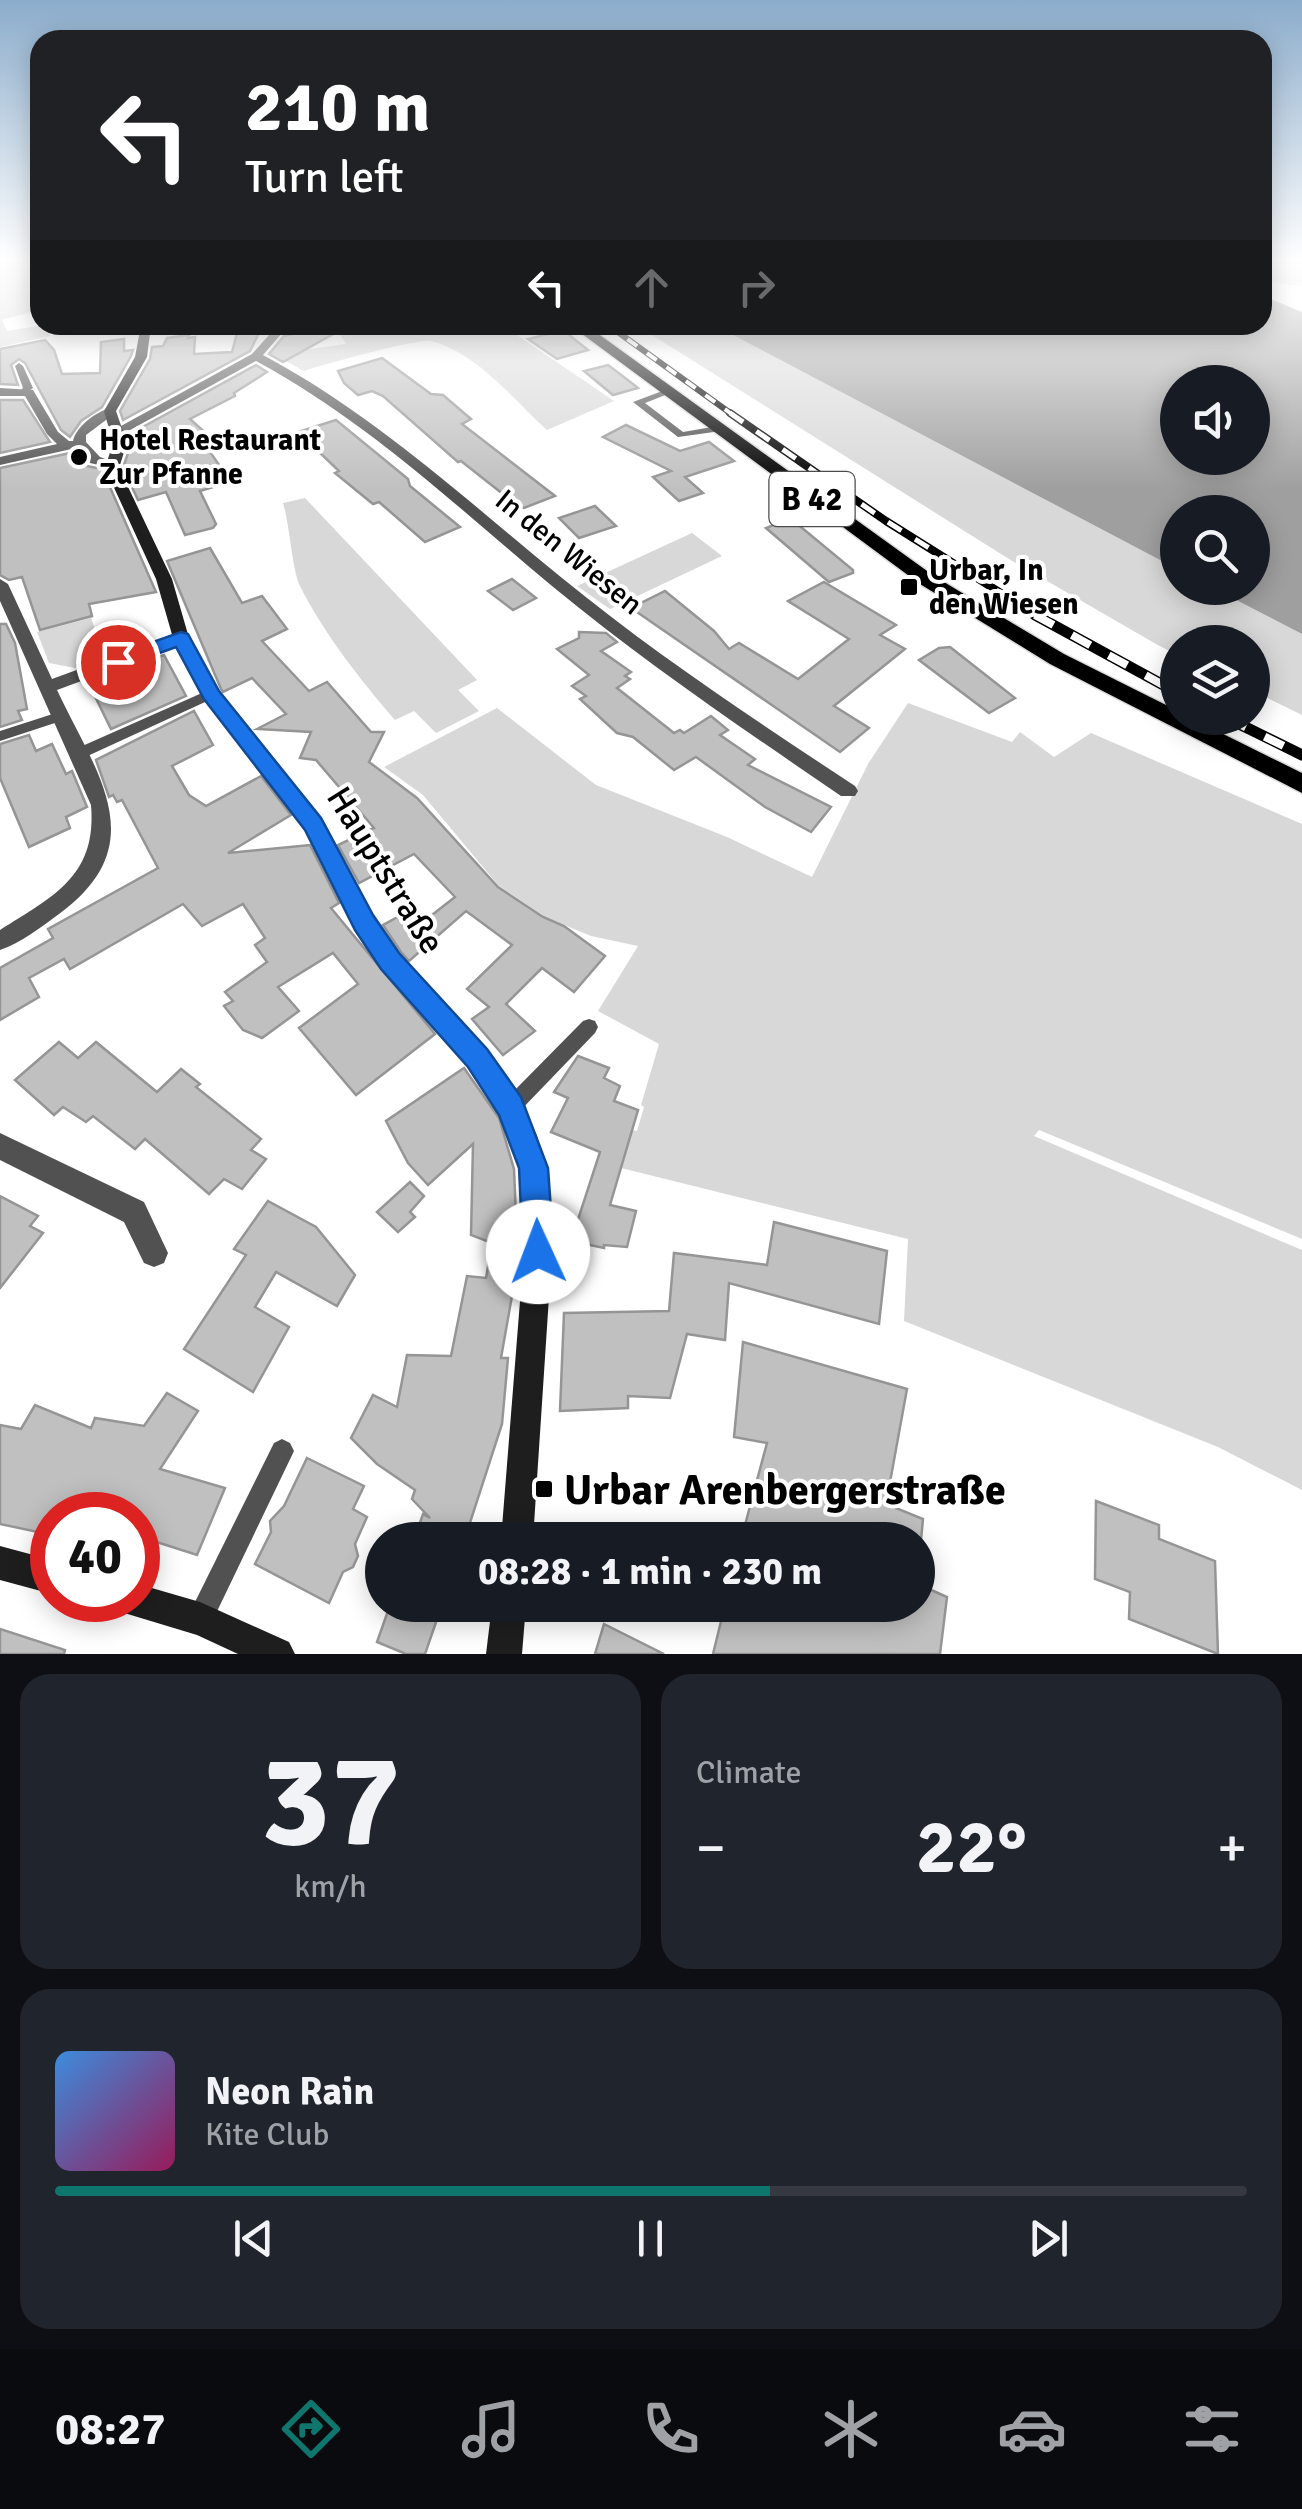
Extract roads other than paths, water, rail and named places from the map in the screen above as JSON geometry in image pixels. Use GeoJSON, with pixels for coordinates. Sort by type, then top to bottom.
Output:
{"type":"FeatureCollection","features":[{"type":"Feature","properties":{"kind":"main road","name":"B 42"},"geometry":{"type":"LineString","coordinates":[[591,335],[898,560],[1002,626],[1164,716],[1302,784]]}},
{"type":"Feature","properties":{"kind":"street"},"geometry":{"type":"LineString","coordinates":[[0,461],[73,444],[110,411],[140,357],[144,335]]}},
{"type":"Feature","properties":{"kind":"street"},"geometry":{"type":"LineString","coordinates":[[116,432],[256,356],[275,335]]}},
{"type":"Feature","properties":{"kind":"street","name":"In den Wiesen"},"geometry":{"type":"LineString","coordinates":[[256,356],[313,388],[384,436],[601,616],[746,723],[848,791]]}},
{"type":"Feature","properties":{"kind":"street"},"geometry":{"type":"LineString","coordinates":[[0,392],[29,393],[53,434],[95,460],[112,464],[120,449],[110,411]]}},
{"type":"Feature","properties":{"kind":"street","name":"Hauptstraße"},"geometry":{"type":"LineString","coordinates":[[112,464],[164,579],[181,638],[211,694],[313,824],[364,922],[390,961],[477,1058],[511,1107],[534,1168],[538,1252],[518,1522]]}},
{"type":"Feature","properties":{"kind":"street"},"geometry":{"type":"LineString","coordinates":[[0,584],[9,621],[48,687],[101,804],[102,842],[89,875],[74,890],[0,941]]}},
{"type":"Feature","properties":{"kind":"street"},"geometry":{"type":"LineString","coordinates":[[48,687],[181,638]]}},
{"type":"Feature","properties":{"kind":"street"},"geometry":{"type":"LineString","coordinates":[[0,1146],[134,1212],[154,1253]]}},
{"type":"Feature","properties":{"kind":"street"},"geometry":{"type":"LineString","coordinates":[[0,1562],[30,1571]]}},
{"type":"Feature","properties":{"kind":"street"},"geometry":{"type":"LineString","coordinates":[[160,1608],[200,1619],[277,1654]]}},
{"type":"Feature","properties":{"kind":"street"},"geometry":{"type":"LineString","coordinates":[[504,1654],[508,1622]]}},
{"type":"Feature","properties":{"kind":"lane"},"geometry":{"type":"LineString","coordinates":[[19,366],[28,388],[24,392]]}},
{"type":"Feature","properties":{"kind":"lane"},"geometry":{"type":"LineString","coordinates":[[668,392],[638,402],[681,435],[718,429]]}},
{"type":"Feature","properties":{"kind":"lane"},"geometry":{"type":"LineString","coordinates":[[76,754],[211,694]]}},
{"type":"Feature","properties":{"kind":"lane"},"geometry":{"type":"LineString","coordinates":[[0,736],[59,717]]}},
{"type":"Feature","properties":{"kind":"lane"},"geometry":{"type":"LineString","coordinates":[[511,1107],[589,1027]]}},
{"type":"Feature","properties":{"kind":"lane"},"geometry":{"type":"LineString","coordinates":[[200,1619],[282,1451]]}},
{"type":"Feature","properties":{"kind":"railway"},"geometry":{"type":"LineString","coordinates":[[622,335],[733,415]]}},
{"type":"Feature","properties":{"kind":"railway"},"geometry":{"type":"LineString","coordinates":[[730,413],[886,521],[1039,617]]}},
{"type":"Feature","properties":{"kind":"railway"},"geometry":{"type":"LineString","coordinates":[[1035,615],[1160,683]]}},
{"type":"Feature","properties":{"kind":"railway"},"geometry":{"type":"LineString","coordinates":[[1261,735],[1302,755]]}},
{"type":"Feature","properties":{"kind":"place","name":"Hotel Restaurant Zur Pfanne"},"geometry":{"type":"Point","coordinates":[79,457]}},
{"type":"Feature","properties":{"kind":"place","name":"Urbar, In den Wiesen"},"geometry":{"type":"Point","coordinates":[909,587]}},
{"type":"Feature","properties":{"kind":"place","name":"Urbar Arenbergerstraße"},"geometry":{"type":"Point","coordinates":[544,1489]}}]}
